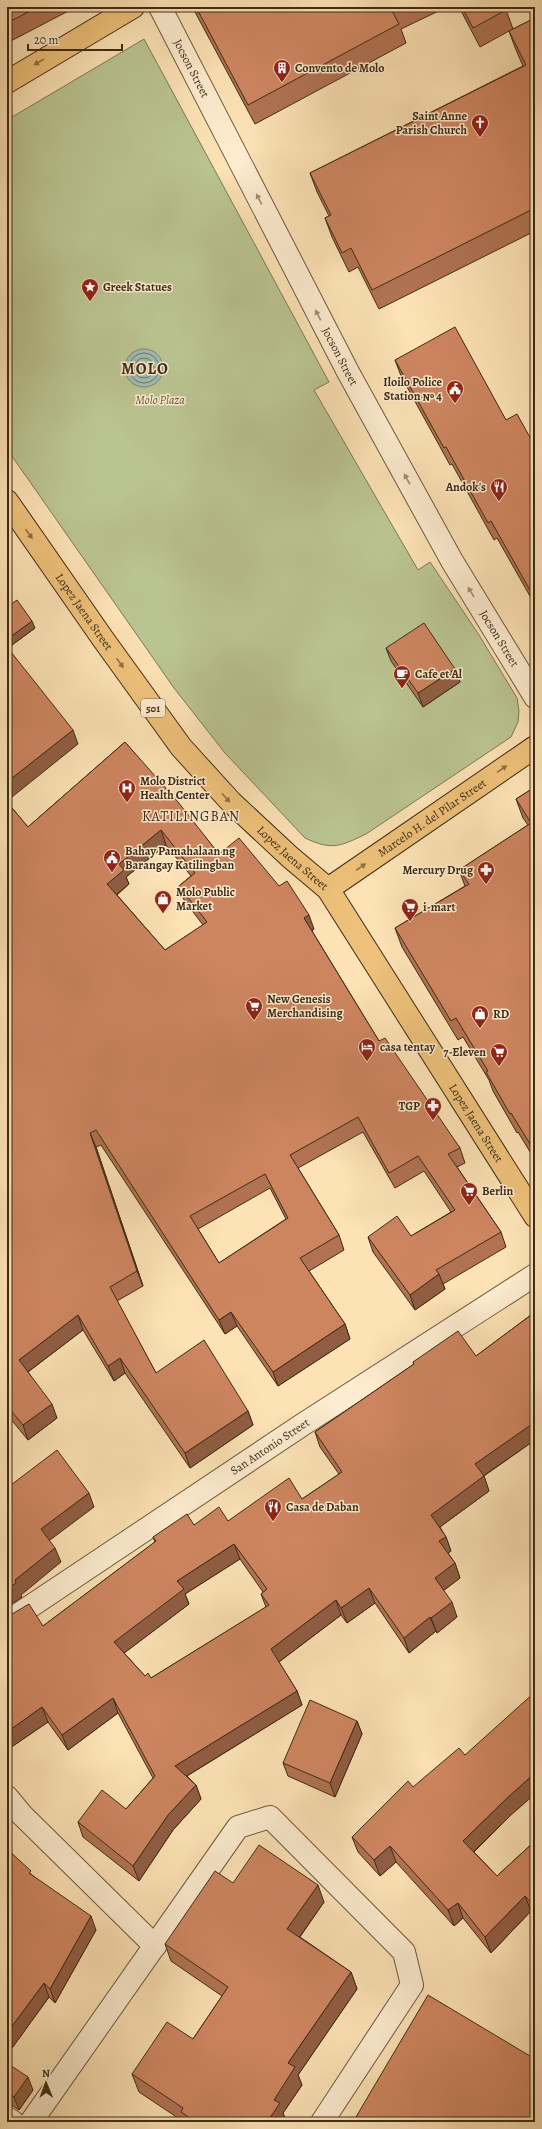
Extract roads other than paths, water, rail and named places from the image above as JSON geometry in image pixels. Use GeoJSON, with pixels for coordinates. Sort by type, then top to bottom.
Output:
{"type":"FeatureCollection","features":[{"type":"Feature","properties":{"kind":"main road"},"geometry":{"type":"LineString","coordinates":[[7,82],[133,7]]}},
{"type":"Feature","properties":{"kind":"main road","name":"Lopez Jaena Street"},"geometry":{"type":"LineString","coordinates":[[7,501],[103,639],[181,747],[230,802],[290,857],[328,889],[535,1216]]}},
{"type":"Feature","properties":{"kind":"main road","name":"Marcelo H. del Pilar Street"},"geometry":{"type":"LineString","coordinates":[[328,889],[535,747]]}},
{"type":"Feature","properties":{"kind":"street","name":"Jocson Street"},"geometry":{"type":"LineString","coordinates":[[160,7],[348,372],[452,561],[535,697]]}},
{"type":"Feature","properties":{"kind":"street","name":"San Antonio Street"},"geometry":{"type":"LineString","coordinates":[[8,1620],[302,1425],[535,1276]]}},
{"type":"Feature","properties":{"kind":"street"},"geometry":{"type":"LineString","coordinates":[[7,1797],[22,1815],[155,1946]]}},
{"type":"Feature","properties":{"kind":"street"},"geometry":{"type":"LineString","coordinates":[[32,2122],[238,1827],[270,1817],[404,1952],[412,1985],[322,2122]]}},
{"type":"Feature","properties":{"kind":"street"},"geometry":{"type":"LineString","coordinates":[[7,2118],[13,2122]]}},
{"type":"Feature","properties":{"kind":"water"},"geometry":{"type":"Polygon","coordinates":[[[140,349],[148,349],[155,352],[160,357],[163,368],[160,379],[155,384],[148,387],[140,387],[133,384],[128,379],[125,372],[125,364],[128,357],[133,352],[140,349]]]}},
{"type":"Feature","properties":{"kind":"place","name":"Convento de Molo"},"geometry":{"type":"Point","coordinates":[282,83]}},
{"type":"Feature","properties":{"kind":"place","name":"Saint Anne Parish Church"},"geometry":{"type":"Point","coordinates":[480,138]}},
{"type":"Feature","properties":{"kind":"place","name":"Greek Statues"},"geometry":{"type":"Point","coordinates":[90,302]}},
{"type":"Feature","properties":{"kind":"place","name":"Iloilo Police Station № 4"},"geometry":{"type":"Point","coordinates":[455,404]}},
{"type":"Feature","properties":{"kind":"place","name":"Andok's"},"geometry":{"type":"Point","coordinates":[499,502]}},
{"type":"Feature","properties":{"kind":"place","name":"Cafe et Al"},"geometry":{"type":"Point","coordinates":[402,689]}},
{"type":"Feature","properties":{"kind":"place","name":"Molo District Health Center"},"geometry":{"type":"Point","coordinates":[127,803]}},
{"type":"Feature","properties":{"kind":"place","name":"Bahay Pamahalaan ng Barangay Katilingban"},"geometry":{"type":"Point","coordinates":[112,873]}},
{"type":"Feature","properties":{"kind":"place","name":"Mercury Drug"},"geometry":{"type":"Point","coordinates":[486,885]}},
{"type":"Feature","properties":{"kind":"place","name":"Molo Public Market"},"geometry":{"type":"Point","coordinates":[163,914]}},
{"type":"Feature","properties":{"kind":"place","name":"i-mart"},"geometry":{"type":"Point","coordinates":[410,922]}},
{"type":"Feature","properties":{"kind":"place","name":"New Genesis Merchandising"},"geometry":{"type":"Point","coordinates":[254,1021]}},
{"type":"Feature","properties":{"kind":"place","name":"RD"},"geometry":{"type":"Point","coordinates":[480,1029]}},
{"type":"Feature","properties":{"kind":"place","name":"casa tentay"},"geometry":{"type":"Point","coordinates":[367,1062]}},
{"type":"Feature","properties":{"kind":"place","name":"7-Eleven"},"geometry":{"type":"Point","coordinates":[499,1067]}},
{"type":"Feature","properties":{"kind":"place","name":"TGP"},"geometry":{"type":"Point","coordinates":[433,1121]}},
{"type":"Feature","properties":{"kind":"place","name":"Berlin"},"geometry":{"type":"Point","coordinates":[469,1206]}},
{"type":"Feature","properties":{"kind":"place","name":"Casa de Daban"},"geometry":{"type":"Point","coordinates":[273,1522]}},
{"type":"Feature","properties":{"kind":"district","name":"MOLO"},"geometry":{"type":"Point","coordinates":[145,368]}},
{"type":"Feature","properties":{"kind":"district","name":"KATILINGBAN"},"geometry":{"type":"Point","coordinates":[191,816]}},
{"type":"Feature","properties":{"kind":"park label","name":"Molo Plaza"},"geometry":{"type":"Point","coordinates":[160,400]}}]}
